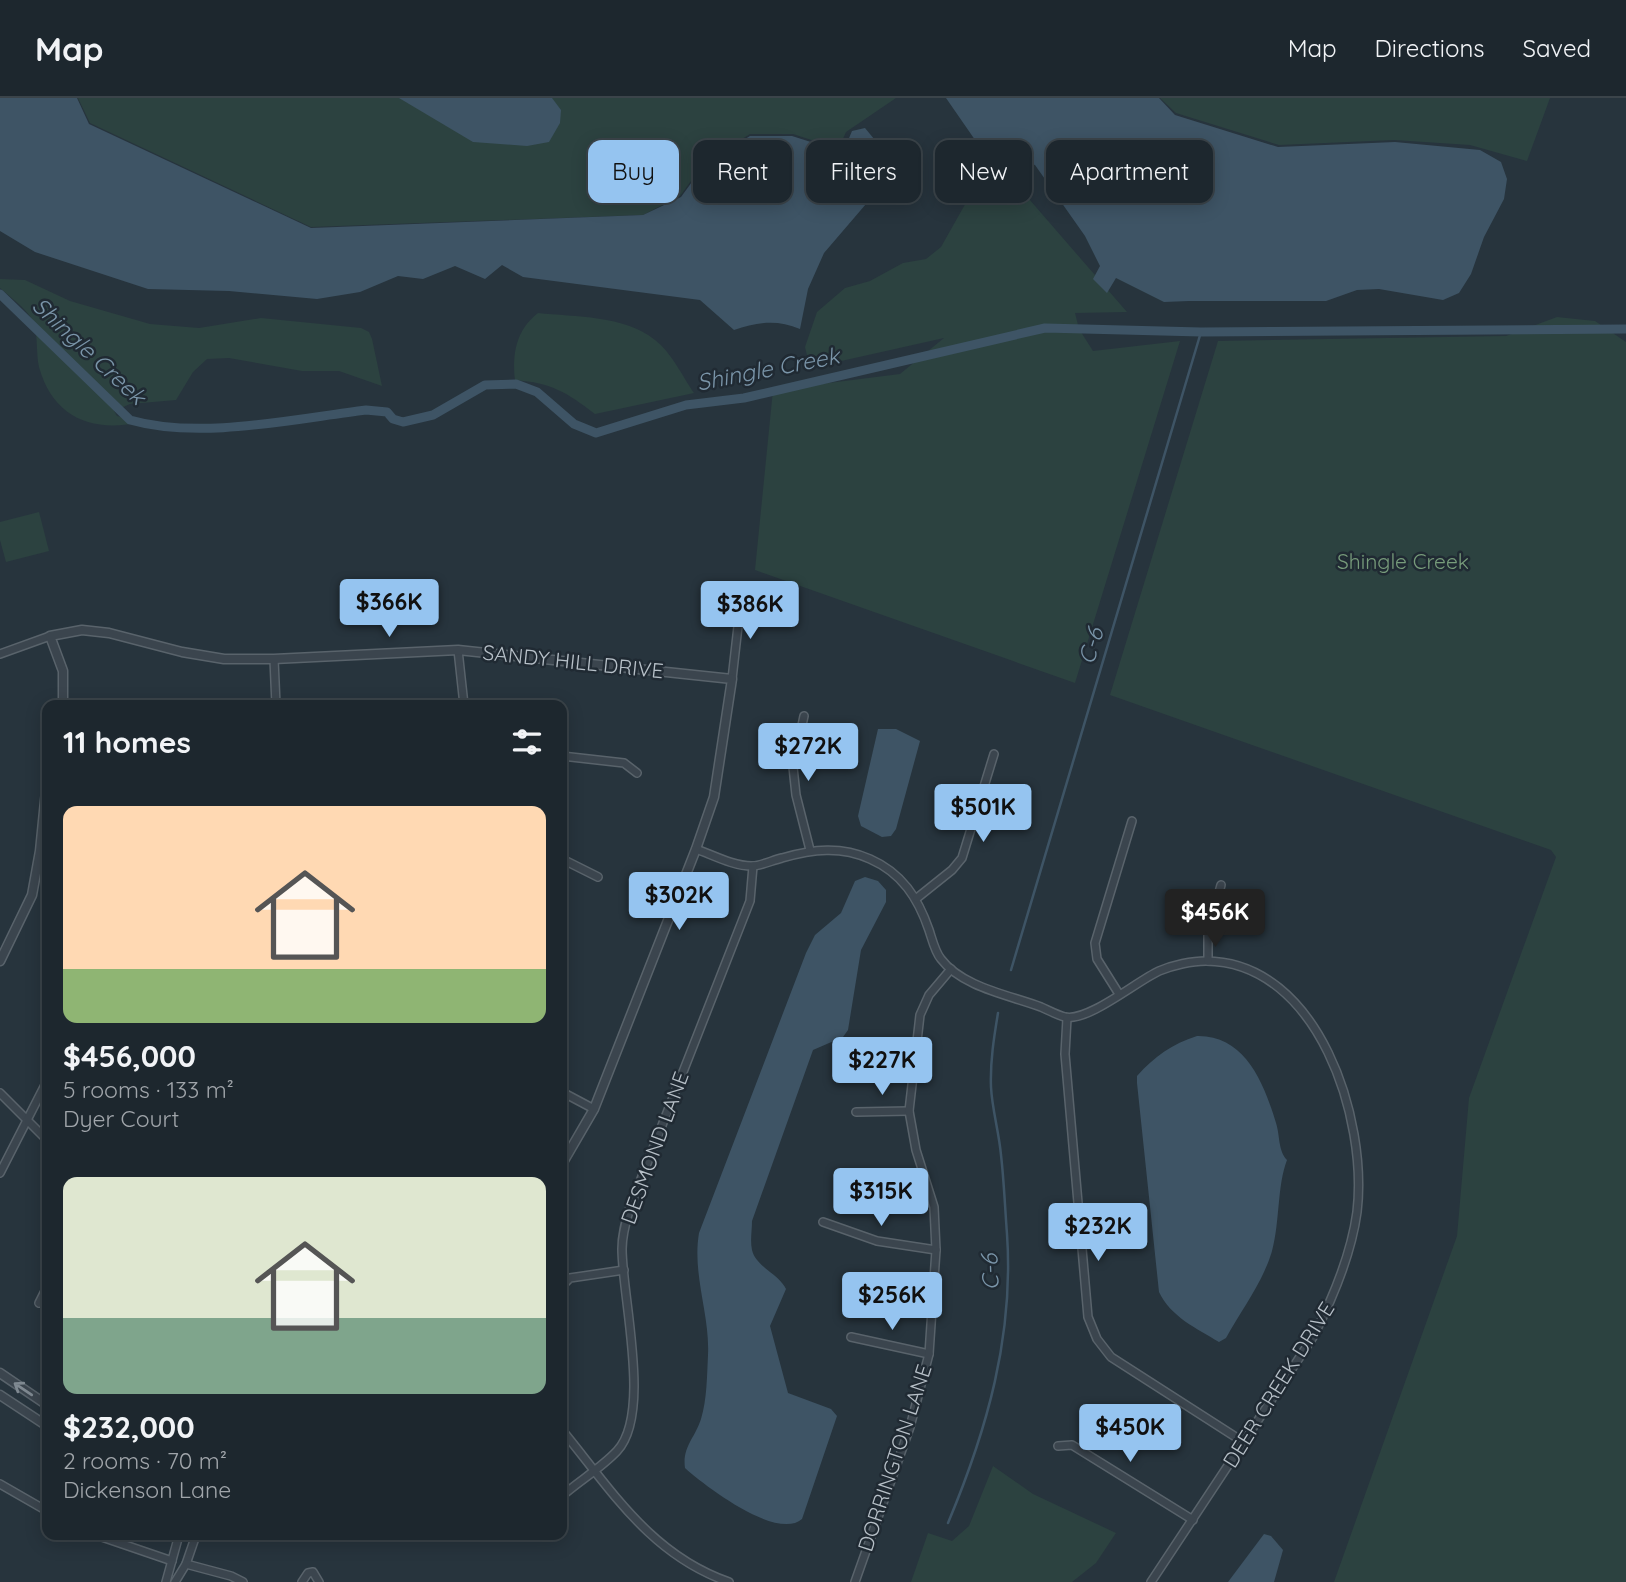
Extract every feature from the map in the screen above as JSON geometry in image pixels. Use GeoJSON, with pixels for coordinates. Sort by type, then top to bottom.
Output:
{"type":"FeatureCollection","features":[{"type":"Feature","properties":{"kind":"street"},"geometry":{"type":"LineString","coordinates":[[567,1155],[594,1109],[714,797],[741,600]]}},
{"type":"Feature","properties":{"kind":"street","name":"SANDY HILL DRIVE"},"geometry":{"type":"LineString","coordinates":[[0,654],[50,636],[82,630],[109,633],[202,656],[274,659],[458,650],[732,679]]}},
{"type":"Feature","properties":{"kind":"street"},"geometry":{"type":"LineString","coordinates":[[50,636],[63,671],[63,700]]}},
{"type":"Feature","properties":{"kind":"street"},"geometry":{"type":"LineString","coordinates":[[458,650],[463,700]]}},
{"type":"Feature","properties":{"kind":"street"},"geometry":{"type":"LineString","coordinates":[[274,659],[276,700]]}},
{"type":"Feature","properties":{"kind":"street"},"geometry":{"type":"LineString","coordinates":[[804,716],[793,767],[796,795],[810,850]]}},
{"type":"Feature","properties":{"kind":"street"},"geometry":{"type":"LineString","coordinates":[[916,898],[953,870],[962,858],[994,754]]}},
{"type":"Feature","properties":{"kind":"street"},"geometry":{"type":"LineString","coordinates":[[567,757],[624,764],[637,773]]}},
{"type":"Feature","properties":{"kind":"street"},"geometry":{"type":"LineString","coordinates":[[1119,994],[1097,959],[1095,943],[1132,821]]}},
{"type":"Feature","properties":{"kind":"street"},"geometry":{"type":"LineString","coordinates":[[696,849],[734,863],[753,866],[810,850],[842,850],[869,858],[894,872],[916,898],[939,958],[951,969],[973,983],[1067,1018],[1065,1054],[1088,1317],[1097,1339],[1111,1357],[1245,1443]]}},
{"type":"Feature","properties":{"kind":"street"},"geometry":{"type":"LineString","coordinates":[[0,961],[32,895],[42,859]]}},
{"type":"Feature","properties":{"kind":"street"},"geometry":{"type":"LineString","coordinates":[[567,862],[598,877]]}},
{"type":"Feature","properties":{"kind":"street","name":"DESMOND LANE"},"geometry":{"type":"LineString","coordinates":[[567,1492],[617,1451],[629,1424],[634,1366],[624,1270],[623,1232],[630,1207],[750,901],[753,866]]}},
{"type":"Feature","properties":{"kind":"street"},"geometry":{"type":"LineString","coordinates":[[1208,961],[1210,922],[1221,885]]}},
{"type":"Feature","properties":{"kind":"street","name":"DEER CREEK DRIVE"},"geometry":{"type":"LineString","coordinates":[[1067,1018],[1086,1013],[1161,970],[1208,961],[1247,970],[1275,983],[1314,1026],[1346,1099],[1358,1178],[1356,1212],[1332,1300],[1313,1337],[1245,1443],[1151,1582]]}},
{"type":"Feature","properties":{"kind":"street","name":"DORRINGTON LANE"},"geometry":{"type":"LineString","coordinates":[[855,1582],[910,1427],[929,1353],[936,1250],[934,1207],[916,1150],[909,1111],[920,1015],[929,995],[951,969]]}},
{"type":"Feature","properties":{"kind":"street"},"geometry":{"type":"LineString","coordinates":[[0,1173],[42,1091]]}},
{"type":"Feature","properties":{"kind":"street"},"geometry":{"type":"LineString","coordinates":[[0,1093],[42,1135]]}},
{"type":"Feature","properties":{"kind":"street"},"geometry":{"type":"LineString","coordinates":[[567,1095],[594,1109]]}},
{"type":"Feature","properties":{"kind":"street"},"geometry":{"type":"LineString","coordinates":[[856,1112],[909,1111]]}},
{"type":"Feature","properties":{"kind":"street"},"geometry":{"type":"LineString","coordinates":[[823,1222],[877,1241],[936,1250]]}},
{"type":"Feature","properties":{"kind":"street"},"geometry":{"type":"LineString","coordinates":[[567,1281],[570,1278],[624,1270]]}},
{"type":"Feature","properties":{"kind":"street"},"geometry":{"type":"LineString","coordinates":[[39,1303],[42,1297]]}},
{"type":"Feature","properties":{"kind":"street"},"geometry":{"type":"LineString","coordinates":[[850,1337],[929,1353]]}},
{"type":"Feature","properties":{"kind":"street"},"geometry":{"type":"LineString","coordinates":[[0,1373],[42,1402]]}},
{"type":"Feature","properties":{"kind":"street"},"geometry":{"type":"LineString","coordinates":[[0,1395],[42,1423]]}},
{"type":"Feature","properties":{"kind":"street"},"geometry":{"type":"LineString","coordinates":[[567,1436],[646,1532],[677,1559],[729,1582]]}},
{"type":"Feature","properties":{"kind":"street"},"geometry":{"type":"LineString","coordinates":[[1058,1446],[1072,1445],[1193,1520]]}},
{"type":"Feature","properties":{"kind":"street"},"geometry":{"type":"LineString","coordinates":[[0,1484],[42,1508]]}},
{"type":"Feature","properties":{"kind":"street"},"geometry":{"type":"LineString","coordinates":[[111,1540],[172,1561]]}},
{"type":"Feature","properties":{"kind":"street"},"geometry":{"type":"LineString","coordinates":[[166,1582],[178,1540]]}},
{"type":"Feature","properties":{"kind":"street"},"geometry":{"type":"LineString","coordinates":[[174,1582],[186,1564],[194,1540]]}},
{"type":"Feature","properties":{"kind":"street"},"geometry":{"type":"LineString","coordinates":[[186,1564],[231,1576],[243,1582]]}},
{"type":"Feature","properties":{"kind":"street"},"geometry":{"type":"LineString","coordinates":[[302,1582],[308,1573],[313,1573],[319,1582]]}},
{"type":"Feature","properties":{"kind":"green space"},"geometry":{"type":"Polygon","coordinates":[[[78,98],[896,98],[846,132],[842,140],[811,140],[793,134],[750,134],[740,140],[693,140],[693,178],[679,197],[679,140],[588,140],[588,203],[666,203],[643,215],[311,227],[90,123],[78,98]]]}},
{"type":"Feature","properties":{"kind":"green space"},"geometry":{"type":"Polygon","coordinates":[[[1160,98],[1550,98],[1527,161],[1470,145],[1394,140],[1279,145],[1176,113],[1160,98]]]}},
{"type":"Feature","properties":{"kind":"green space","name":"Shingle Creek"},"geometry":{"type":"Polygon","coordinates":[[[1032,202],[1127,312],[1075,313],[1079,329],[1093,351],[1180,341],[1075,683],[755,570],[773,390],[900,374],[944,338],[810,368],[805,347],[817,312],[845,288],[870,281],[903,263],[926,259],[941,247],[966,203],[1032,202]]]}},
{"type":"Feature","properties":{"kind":"green space"},"geometry":{"type":"Polygon","coordinates":[[[0,279],[25,280],[70,301],[150,324],[199,328],[261,318],[361,328],[369,332],[372,339],[382,386],[339,371],[302,371],[229,358],[207,359],[193,372],[176,400],[130,404],[114,411],[117,416],[141,422],[123,425],[91,423],[77,418],[54,399],[39,367],[32,319],[0,288],[0,279]]]}},
{"type":"Feature","properties":{"kind":"green space"},"geometry":{"type":"Polygon","coordinates":[[[538,313],[599,319],[643,332],[666,351],[694,393],[595,414],[558,390],[539,383],[515,380],[517,343],[525,327],[538,313]]]}},
{"type":"Feature","properties":{"kind":"green space","name":"Shingle Creek"},"geometry":{"type":"Polygon","coordinates":[[[1557,317],[1595,321],[1626,342],[1626,1582],[1334,1582],[1457,1236],[1469,1098],[1556,857],[1551,850],[1110,695],[1218,341],[1506,336],[1557,317]]]}},
{"type":"Feature","properties":{"kind":"green space"},"geometry":{"type":"Polygon","coordinates":[[[39,512],[49,551],[6,562],[0,540],[0,522],[39,512]]]}},
{"type":"Feature","properties":{"kind":"green space"},"geometry":{"type":"Polygon","coordinates":[[[993,1466],[1033,1494],[1116,1533],[1096,1563],[1072,1582],[911,1582],[928,1533],[952,1541],[969,1526],[993,1466]]]}},
{"type":"Feature","properties":{"kind":"water"},"geometry":{"type":"Polygon","coordinates":[[[0,98],[77,98],[89,124],[311,228],[643,215],[668,203],[679,203],[679,198],[693,180],[693,203],[792,203],[792,140],[744,140],[750,136],[792,136],[806,140],[806,203],[867,203],[824,253],[808,289],[800,329],[767,323],[734,330],[700,300],[523,277],[502,265],[485,279],[455,266],[423,279],[398,276],[360,292],[317,299],[229,291],[148,289],[35,252],[0,231],[0,98]]]}},
{"type":"Feature","properties":{"kind":"water"},"geometry":{"type":"Polygon","coordinates":[[[399,98],[552,98],[561,110],[560,123],[549,142],[527,146],[473,142],[399,98]]]}},
{"type":"Feature","properties":{"kind":"water"},"geometry":{"type":"Polygon","coordinates":[[[946,98],[1159,98],[1175,115],[1278,147],[1395,142],[1480,150],[1501,162],[1507,179],[1504,199],[1484,237],[1471,274],[1459,293],[1443,300],[1379,289],[1357,290],[1326,301],[1164,302],[1116,278],[1107,293],[1093,279],[1100,266],[1085,236],[1062,203],[1213,203],[1213,140],[1046,140],[1046,181],[1032,164],[1032,140],[975,140],[946,98]]]}},
{"type":"Feature","properties":{"kind":"water"},"geometry":{"type":"Polygon","coordinates":[[[865,128],[875,140],[848,140],[852,131],[865,128]]]}},
{"type":"Feature","properties":{"kind":"water"},"geometry":{"type":"Polygon","coordinates":[[[878,729],[896,729],[920,741],[896,829],[891,836],[882,837],[861,826],[858,816],[878,729]]]}},
{"type":"Feature","properties":{"kind":"water"},"geometry":{"type":"Polygon","coordinates":[[[865,877],[878,881],[886,890],[886,902],[861,950],[848,1030],[843,1037],[813,1050],[752,1221],[751,1243],[754,1256],[786,1289],[770,1326],[788,1393],[831,1409],[837,1416],[802,1519],[791,1524],[776,1523],[724,1498],[685,1468],[685,1454],[698,1426],[706,1396],[708,1340],[699,1279],[699,1233],[806,953],[815,935],[841,913],[855,881],[865,877]]]}},
{"type":"Feature","properties":{"kind":"water"},"geometry":{"type":"Polygon","coordinates":[[[1197,1036],[1214,1038],[1228,1044],[1250,1064],[1265,1092],[1276,1123],[1282,1152],[1287,1160],[1275,1240],[1268,1262],[1258,1285],[1226,1338],[1219,1342],[1177,1315],[1159,1292],[1137,1083],[1137,1076],[1150,1062],[1172,1047],[1197,1036]]]}},
{"type":"Feature","properties":{"kind":"water"},"geometry":{"type":"Polygon","coordinates":[[[1264,1534],[1271,1536],[1283,1550],[1274,1582],[1228,1582],[1264,1534]]]}},
{"type":"Feature","properties":{"kind":"waterway","name":"Shingle Creek"},"geometry":{"type":"LineString","coordinates":[[0,294],[130,420],[157,426],[186,428],[247,426],[366,410],[387,412],[393,419],[403,422],[433,415],[485,385],[516,384],[537,392],[574,424],[596,433],[686,405],[744,398],[1045,328],[1201,332],[1626,329]]}},
{"type":"Feature","properties":{"kind":"waterway","name":"C-6"},"geometry":{"type":"LineString","coordinates":[[1011,970],[1201,332]]}},
{"type":"Feature","properties":{"kind":"waterway","name":"C-6"},"geometry":{"type":"LineString","coordinates":[[948,1523],[986,1418],[1002,1346],[1006,1309],[1007,1234],[1000,1146],[991,1087],[998,1013]]}}]}
